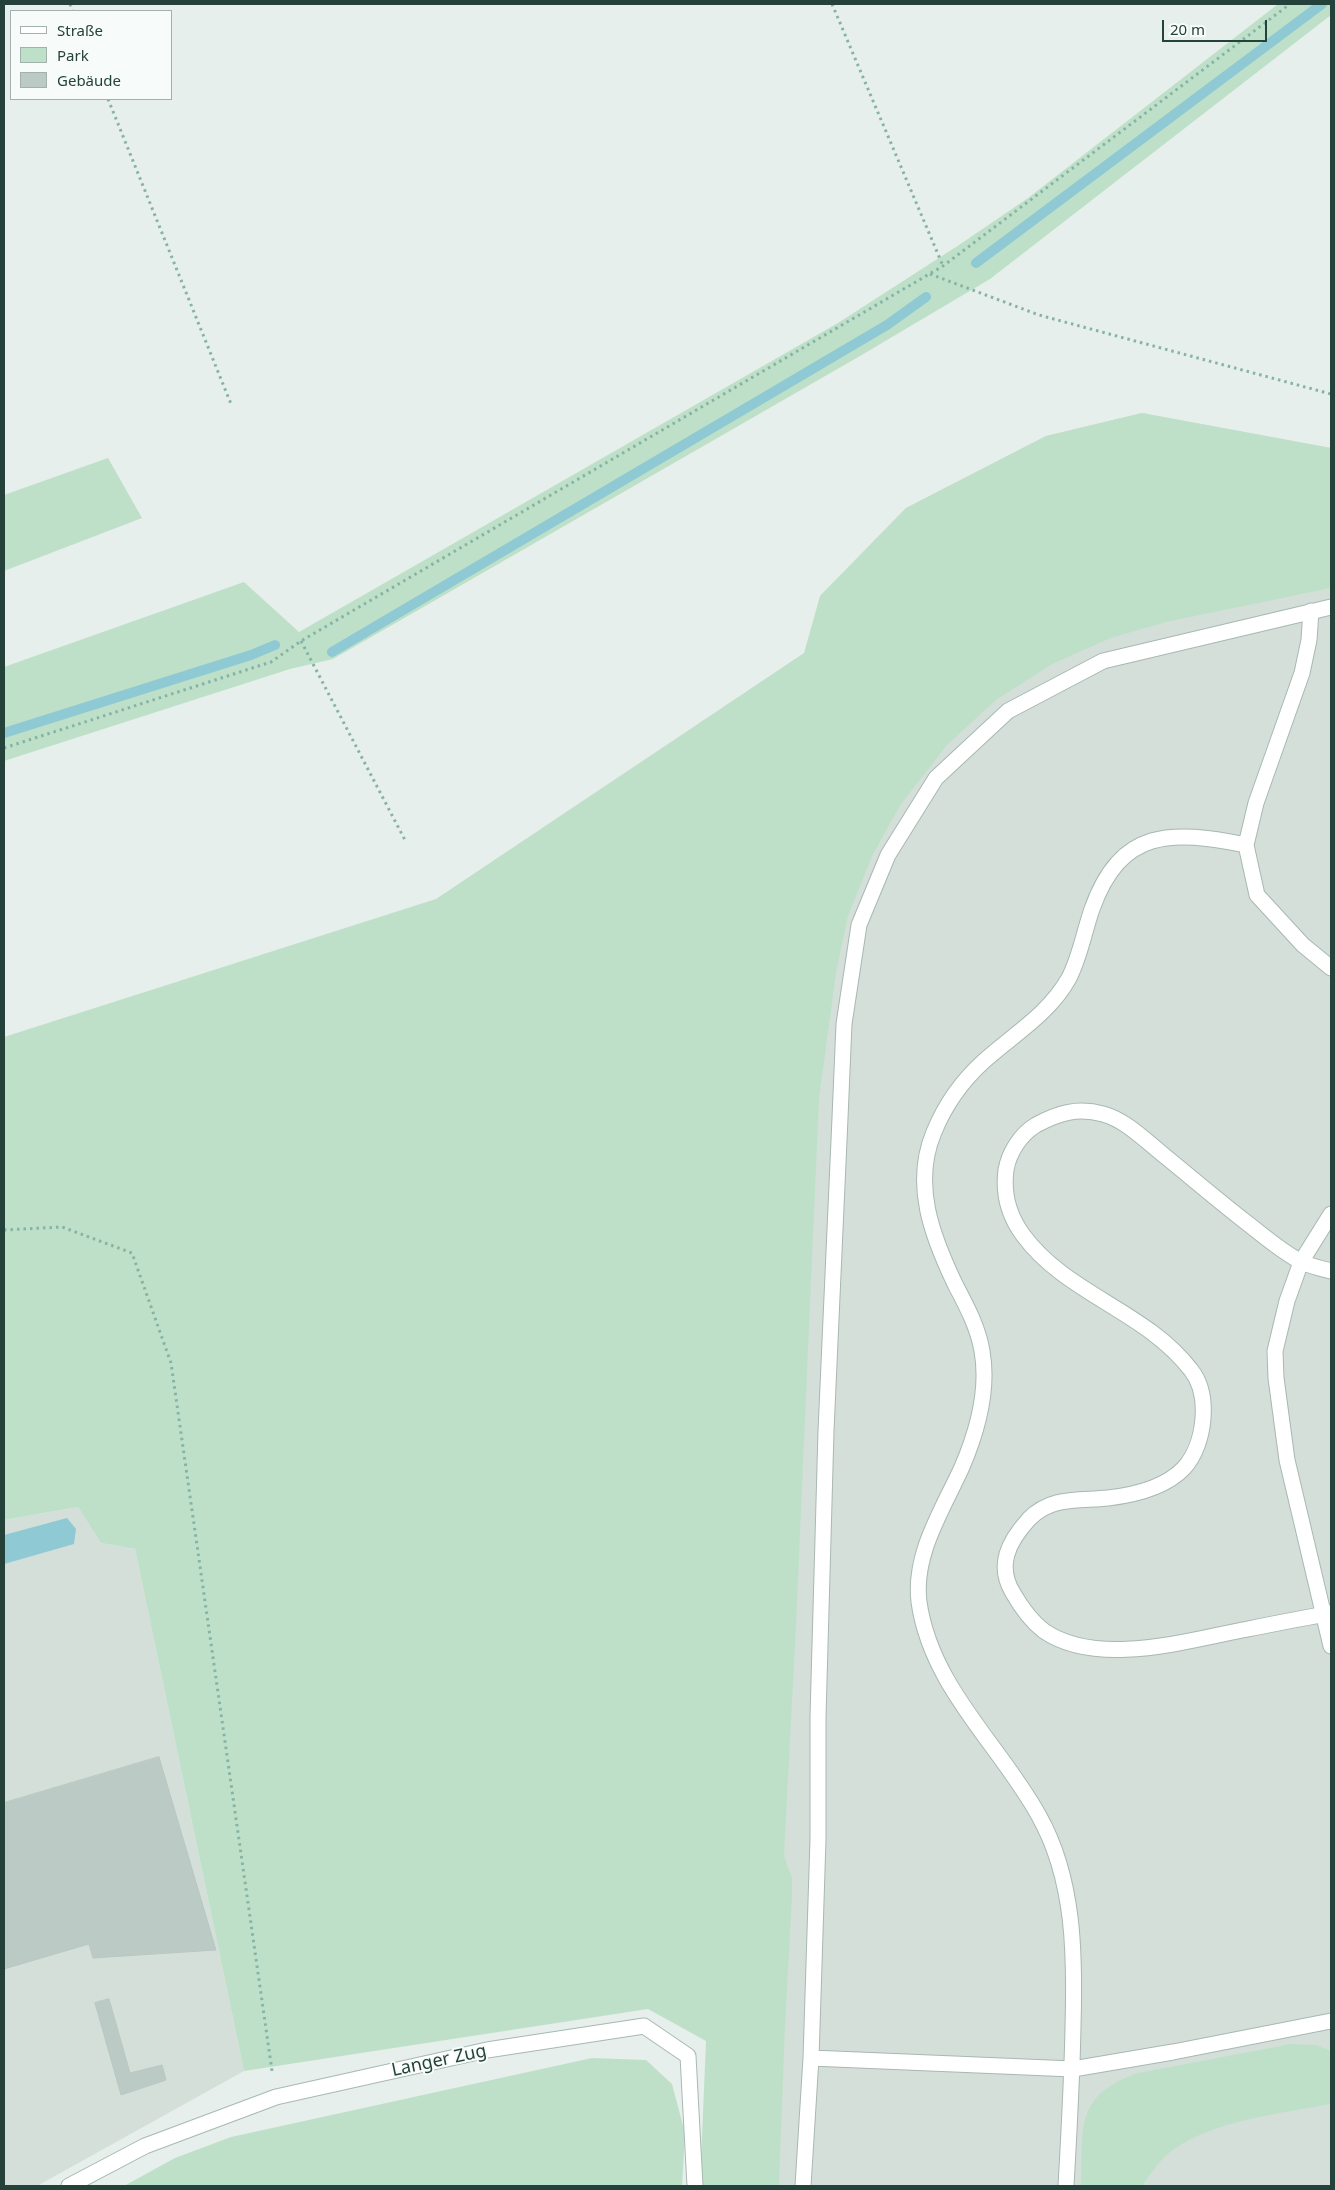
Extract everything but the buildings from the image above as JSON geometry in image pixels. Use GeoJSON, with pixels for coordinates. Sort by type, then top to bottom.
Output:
{"type":"FeatureCollection","features":[{"type":"Feature","properties":{"kind":"lane"},"geometry":{"type":"LineString","coordinates":[[803,2186],[811,2058],[818,1839],[818,1698],[826,1432],[838,1147],[844,1024],[860,925],[888,855],[936,778],[1008,711],[1103,661],[1311,611],[1331,608]]}},
{"type":"Feature","properties":{"kind":"lane"},"geometry":{"type":"LineString","coordinates":[[1311,611],[1309,640],[1302,672],[1256,803],[1246,845],[1257,895],[1303,945],[1331,968]]}},
{"type":"Feature","properties":{"kind":"lane"},"geometry":{"type":"LineString","coordinates":[[1066,2186],[1073,2069],[1074,1980],[1073,1939],[1066,1893],[1054,1851],[1041,1819],[958,1699],[940,1668],[929,1640],[919,1602],[919,1573],[928,1542],[963,1465],[977,1428],[982,1395],[983,1371],[982,1352],[976,1329],[934,1237],[926,1206],[923,1174],[932,1135],[949,1101],[983,1062],[1048,1008],[1069,977],[1103,882],[1116,862],[1134,847],[1157,839],[1189,836],[1246,845]]}},
{"type":"Feature","properties":{"kind":"lane"},"geometry":{"type":"LineString","coordinates":[[1328,1613],[1169,1645],[1130,1649],[1099,1648],[1074,1644],[1044,1631],[1022,1609],[1008,1586],[1003,1562],[1013,1541],[1031,1517],[1050,1503],[1108,1498],[1142,1491],[1165,1483],[1185,1467],[1197,1447],[1202,1429],[1202,1403],[1197,1377],[1179,1353],[1154,1332],[1058,1269],[1040,1254],[1022,1234],[1010,1212],[1004,1186],[1008,1158],[1026,1131],[1051,1117],[1079,1110],[1106,1114],[1140,1136],[1268,1240],[1301,1262],[1331,1271]]}},
{"type":"Feature","properties":{"kind":"lane"},"geometry":{"type":"LineString","coordinates":[[1331,1214],[1301,1262],[1287,1301],[1276,1351],[1276,1378],[1287,1460],[1328,1613],[1331,1646]]}},
{"type":"Feature","properties":{"kind":"lane"},"geometry":{"type":"LineString","coordinates":[[811,2058],[1073,2069],[1173,2052],[1331,2021]]}},
{"type":"Feature","properties":{"kind":"lane","name":"Langer Zug"},"geometry":{"type":"LineString","coordinates":[[70,2186],[145,2146],[276,2097],[487,2050],[644,2026],[688,2056],[695,2186]]}},
{"type":"Feature","properties":{"kind":"path"},"geometry":{"type":"LineString","coordinates":[[832,4],[943,266]]}},
{"type":"Feature","properties":{"kind":"path"},"geometry":{"type":"LineString","coordinates":[[4,748],[271,662],[301,641],[943,266],[1290,4]]}},
{"type":"Feature","properties":{"kind":"path"},"geometry":{"type":"LineString","coordinates":[[108,100],[231,404]]}},
{"type":"Feature","properties":{"kind":"path"},"geometry":{"type":"LineString","coordinates":[[929,274],[1039,315],[1331,394]]}},
{"type":"Feature","properties":{"kind":"path"},"geometry":{"type":"LineString","coordinates":[[301,641],[406,842]]}},
{"type":"Feature","properties":{"kind":"path"},"geometry":{"type":"LineString","coordinates":[[4,1230],[62,1227],[132,1253],[171,1363],[276,2097]]}},
{"type":"Feature","properties":{"kind":"shaded area"},"geometry":{"type":"Polygon","coordinates":[[[1142,413],[1331,448],[1331,2186],[700,2186],[705,2077],[820,596],[906,508],[1046,436],[1142,413]]]}},
{"type":"Feature","properties":{"kind":"shaded area"},"geometry":{"type":"Polygon","coordinates":[[[78,1507],[101,1543],[135,1549],[244,2071],[37,2186],[4,2186],[4,1520],[78,1507]]]}},
{"type":"Feature","properties":{"kind":"green space"},"geometry":{"type":"Polygon","coordinates":[[[1278,4],[1331,4],[1331,15],[990,279],[860,356],[333,659],[290,669],[4,761],[4,667],[244,582],[299,632],[838,323],[1028,198],[1278,4]]]}},
{"type":"Feature","properties":{"kind":"green space"},"geometry":{"type":"Polygon","coordinates":[[[1142,413],[1331,448],[1331,588],[1166,622],[1111,638],[1052,664],[996,700],[947,745],[901,804],[873,854],[848,916],[836,973],[819,1099],[784,1856],[792,1878],[792,1898],[779,2186],[700,2186],[706,2041],[648,2009],[244,2071],[135,1549],[101,1543],[78,1507],[4,1520],[4,1037],[436,899],[804,653],[820,596],[906,508],[1046,436],[1142,413]]]}},
{"type":"Feature","properties":{"kind":"green space"},"geometry":{"type":"Polygon","coordinates":[[[108,458],[142,518],[4,571],[4,495],[108,458]]]}},
{"type":"Feature","properties":{"kind":"green space"},"geometry":{"type":"Polygon","coordinates":[[[1291,2044],[1316,2045],[1331,2051],[1331,2104],[1250,2119],[1210,2131],[1169,2153],[1156,2166],[1142,2186],[1081,2186],[1083,2131],[1086,2116],[1092,2103],[1102,2092],[1117,2082],[1138,2073],[1291,2044]]]}},
{"type":"Feature","properties":{"kind":"green space"},"geometry":{"type":"Polygon","coordinates":[[[592,2058],[646,2060],[672,2084],[685,2133],[682,2186],[124,2186],[175,2158],[231,2137],[592,2058]]]}},
{"type":"Feature","properties":{"kind":"water"},"geometry":{"type":"Polygon","coordinates":[[[67,1518],[76,1529],[74,1544],[4,1564],[4,1535],[67,1518]]]}},
{"type":"Feature","properties":{"kind":"waterway"},"geometry":{"type":"LineString","coordinates":[[976,263],[1322,4]]}},
{"type":"Feature","properties":{"kind":"waterway"},"geometry":{"type":"LineString","coordinates":[[332,652],[887,325],[926,297]]}},
{"type":"Feature","properties":{"kind":"waterway"},"geometry":{"type":"LineString","coordinates":[[4,733],[251,655],[275,645]]}}]}
